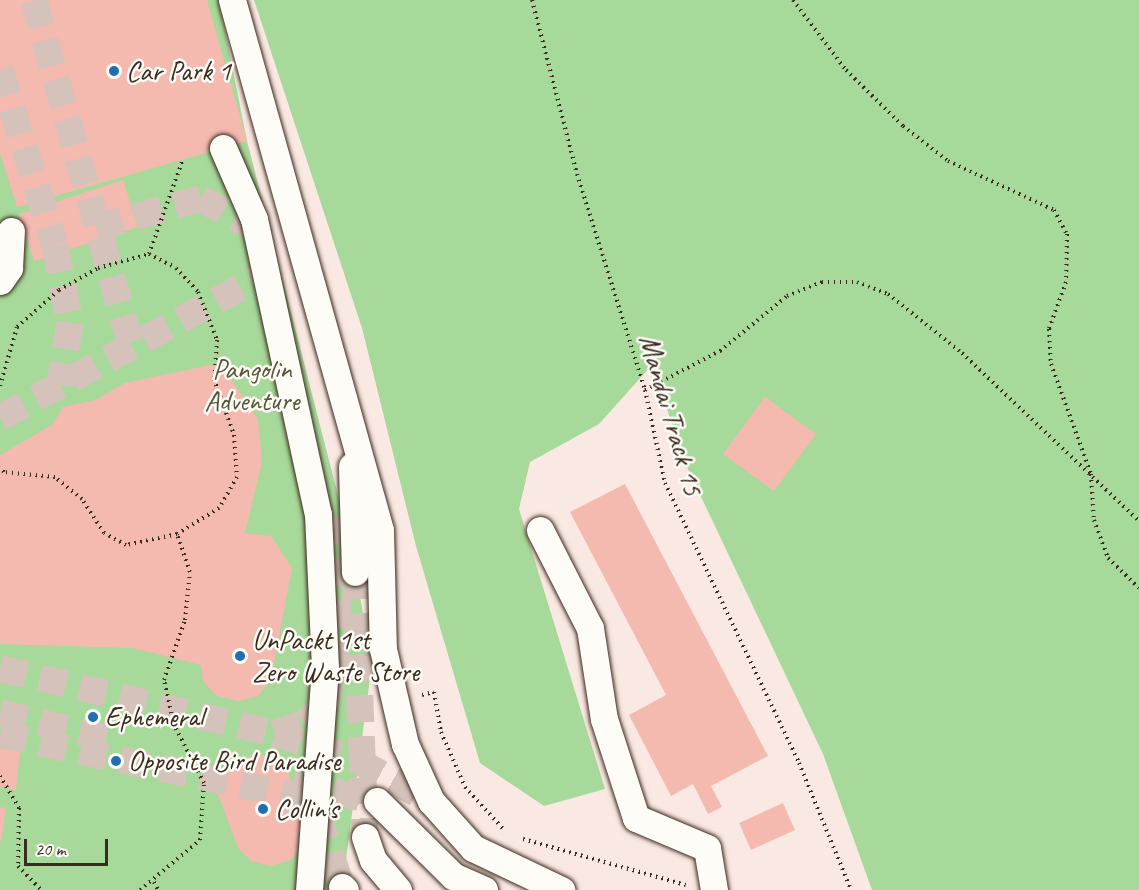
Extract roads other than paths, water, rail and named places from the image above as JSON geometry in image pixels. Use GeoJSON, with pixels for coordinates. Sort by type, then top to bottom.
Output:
{"type":"FeatureCollection","features":[{"type":"Feature","properties":{"kind":"street"},"geometry":{"type":"LineString","coordinates":[[232,0],[351,441],[380,530],[383,649],[393,703],[431,801],[473,848],[561,890]]}},
{"type":"Feature","properties":{"kind":"street"},"geometry":{"type":"LineString","coordinates":[[223,148],[254,219],[318,514],[325,667],[309,890]]}},
{"type":"Feature","properties":{"kind":"street"},"geometry":{"type":"LineString","coordinates":[[0,281],[9,268],[11,231]]}},
{"type":"Feature","properties":{"kind":"street"},"geometry":{"type":"LineString","coordinates":[[342,510],[351,441]]}},
{"type":"Feature","properties":{"kind":"street"},"geometry":{"type":"LineString","coordinates":[[351,441],[355,572]]}},
{"type":"Feature","properties":{"kind":"street"},"geometry":{"type":"LineString","coordinates":[[540,530],[590,628],[604,719],[636,818],[707,848],[703,888]]}},
{"type":"Feature","properties":{"kind":"street"},"geometry":{"type":"LineString","coordinates":[[377,801],[453,876],[484,890]]}},
{"type":"Feature","properties":{"kind":"street"},"geometry":{"type":"LineString","coordinates":[[365,837],[373,860],[398,890]]}},
{"type":"Feature","properties":{"kind":"tunnel"},"geometry":{"type":"LineString","coordinates":[[34,0],[131,345]]}},
{"type":"Feature","properties":{"kind":"tunnel"},"geometry":{"type":"LineString","coordinates":[[0,69],[55,245],[70,322],[60,384]]}},
{"type":"Feature","properties":{"kind":"tunnel"},"geometry":{"type":"LineString","coordinates":[[0,417],[266,273],[259,231],[201,198],[96,227]]}},
{"type":"Feature","properties":{"kind":"tunnel"},"geometry":{"type":"LineString","coordinates":[[275,733],[304,723],[324,707],[335,667],[342,510]]}},
{"type":"Feature","properties":{"kind":"tunnel"},"geometry":{"type":"LineString","coordinates":[[355,572],[365,837]]}},
{"type":"Feature","properties":{"kind":"tunnel"},"geometry":{"type":"LineString","coordinates":[[0,668],[275,733],[357,760],[431,801]]}},
{"type":"Feature","properties":{"kind":"tunnel"},"geometry":{"type":"LineString","coordinates":[[0,712],[112,739]]}},
{"type":"Feature","properties":{"kind":"tunnel"},"geometry":{"type":"LineString","coordinates":[[0,734],[291,795],[320,821],[320,832]]}},
{"type":"Feature","properties":{"kind":"tunnel"},"geometry":{"type":"LineString","coordinates":[[293,782],[377,801]]}},
{"type":"Feature","properties":{"kind":"tunnel"},"geometry":{"type":"LineString","coordinates":[[317,814],[342,887]]}},
{"type":"Feature","properties":{"kind":"place","name":"Car Park 1"},"geometry":{"type":"Point","coordinates":[114,71]}},
{"type":"Feature","properties":{"kind":"place","name":"UnPackt 1st Zero Waste Store"},"geometry":{"type":"Point","coordinates":[240,656]}},
{"type":"Feature","properties":{"kind":"place","name":"Ephemeral"},"geometry":{"type":"Point","coordinates":[93,717]}},
{"type":"Feature","properties":{"kind":"place","name":"Opposite Bird Paradise"},"geometry":{"type":"Point","coordinates":[116,761]}},
{"type":"Feature","properties":{"kind":"place","name":"Collin's"},"geometry":{"type":"Point","coordinates":[263,809]}},
{"type":"Feature","properties":{"kind":"park label","name":"Pangolin Adventure"},"geometry":{"type":"Point","coordinates":[252,385]}}]}
